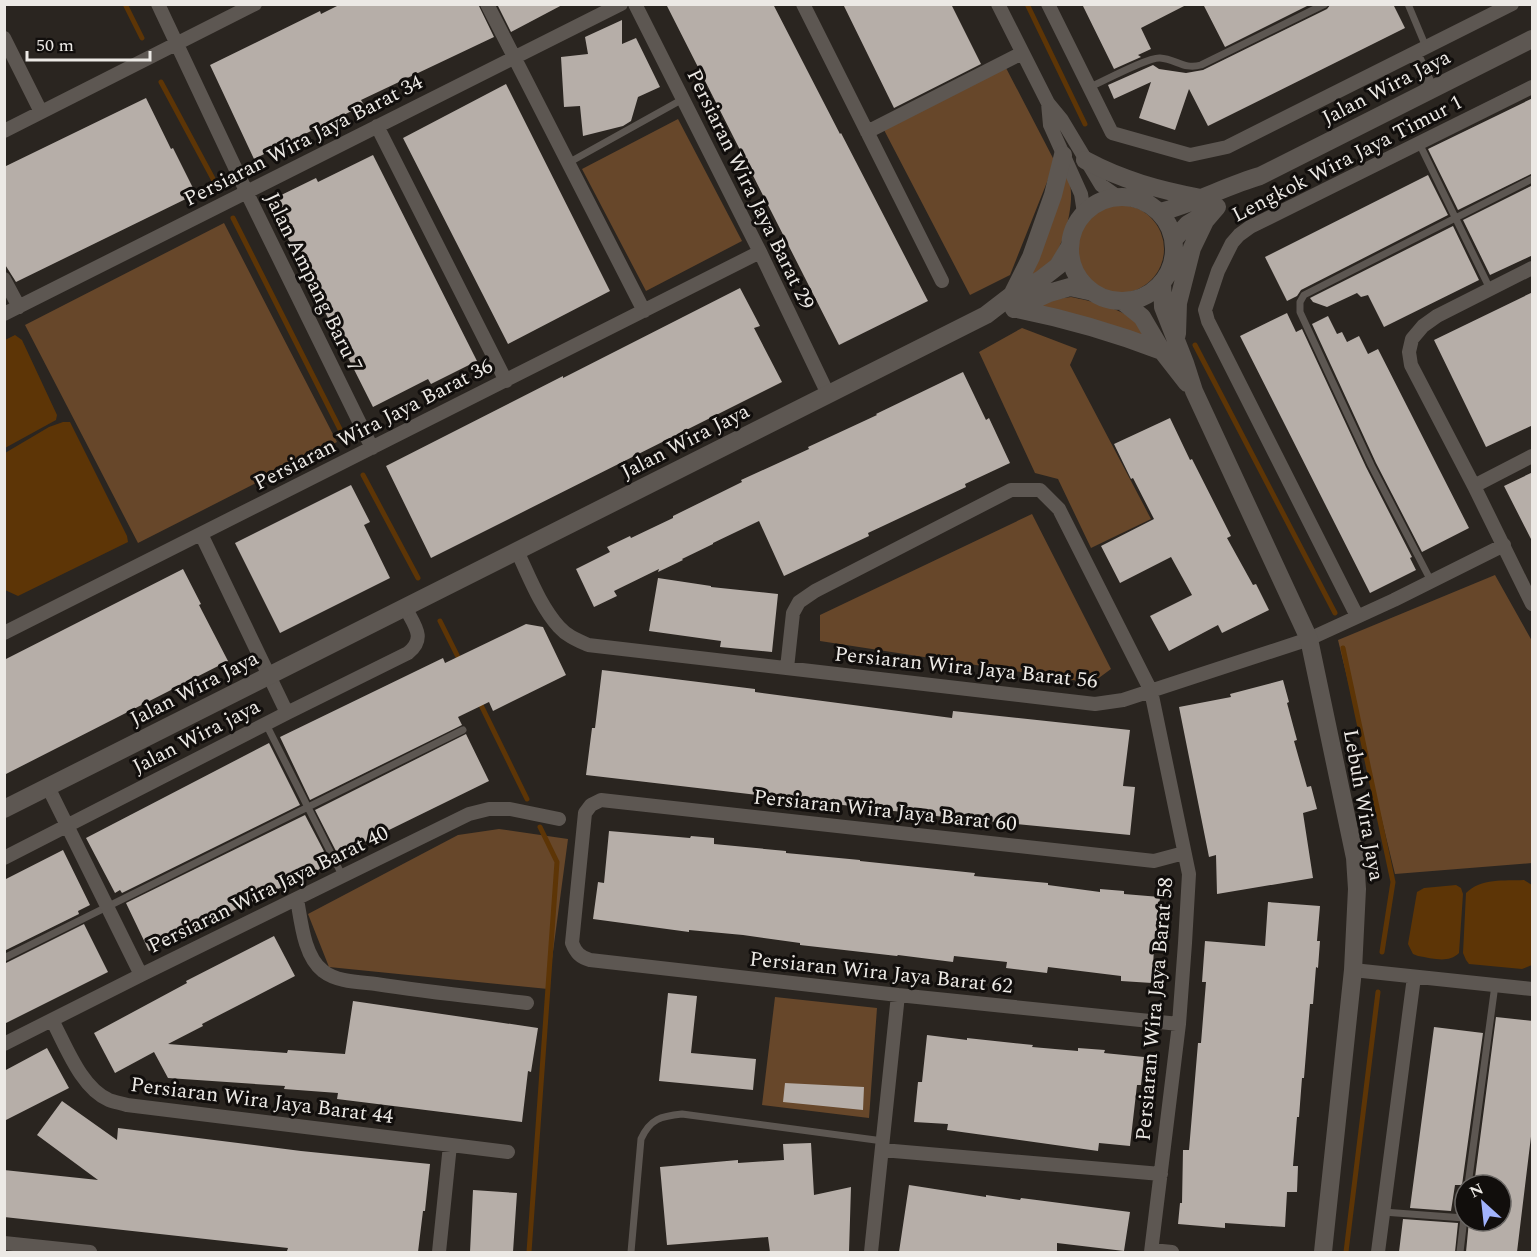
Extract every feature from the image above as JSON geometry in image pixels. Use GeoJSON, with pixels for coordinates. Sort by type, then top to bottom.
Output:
{"type":"FeatureCollection","features":[{"type":"Feature","properties":{"kind":"street","name":"Jalan Ampang Baru 7"},"geometry":{"type":"LineString","coordinates":[[158,4],[247,193],[372,448]]}},
{"type":"Feature","properties":{"kind":"street"},"geometry":{"type":"LineString","coordinates":[[4,131],[255,4]]}},
{"type":"Feature","properties":{"kind":"street"},"geometry":{"type":"LineString","coordinates":[[487,4],[644,311]]}},
{"type":"Feature","properties":{"kind":"street","name":"Persiaran Wira Jaya Barat 34"},"geometry":{"type":"LineString","coordinates":[[4,314],[621,4]]}},
{"type":"Feature","properties":{"kind":"street","name":"Persiaran Wira Jaya Barat 29"},"geometry":{"type":"LineString","coordinates":[[635,4],[760,252],[828,394]]}},
{"type":"Feature","properties":{"kind":"street"},"geometry":{"type":"LineString","coordinates":[[803,4],[942,281]]}},
{"type":"Feature","properties":{"kind":"street"},"geometry":{"type":"LineString","coordinates":[[998,4],[1048,103],[1062,120],[1101,184],[1118,196]]}},
{"type":"Feature","properties":{"kind":"street"},"geometry":{"type":"LineString","coordinates":[[1048,4],[1112,133],[1191,155],[1227,147],[1512,4]]}},
{"type":"Feature","properties":{"kind":"street"},"geometry":{"type":"LineString","coordinates":[[4,38],[41,112]]}},
{"type":"Feature","properties":{"kind":"street","name":"Jalan Wira Jaya"},"geometry":{"type":"LineString","coordinates":[[1160,212],[1181,207],[1238,182],[1260,176],[1533,39]]}},
{"type":"Feature","properties":{"kind":"street"},"geometry":{"type":"LineString","coordinates":[[1420,50],[1431,90]]}},
{"type":"Feature","properties":{"kind":"street"},"geometry":{"type":"LineString","coordinates":[[867,132],[1022,53]]}},
{"type":"Feature","properties":{"kind":"street","name":"Lengkok Wira Jaya Timur 1"},"geometry":{"type":"LineString","coordinates":[[1357,616],[1208,321],[1205,310],[1218,271],[1232,243],[1250,227],[1533,87]]}},
{"type":"Feature","properties":{"kind":"street"},"geometry":{"type":"LineString","coordinates":[[1048,103],[1050,125],[1081,194],[1084,213]]}},
{"type":"Feature","properties":{"kind":"street"},"geometry":{"type":"LineString","coordinates":[[377,126],[506,381]]}},
{"type":"Feature","properties":{"kind":"street"},"geometry":{"type":"LineString","coordinates":[[1063,155],[1053,195],[1014,302],[1124,336],[1169,346],[1192,248],[1205,221],[1217,207]]}},
{"type":"Feature","properties":{"kind":"street"},"geometry":{"type":"LineString","coordinates":[[1085,160],[1130,181],[1201,198]]}},
{"type":"Feature","properties":{"kind":"street","name":"Jalan Wira Jaya"},"geometry":{"type":"LineString","coordinates":[[1174,239],[1188,224],[1242,191],[1260,176]]}},
{"type":"Feature","properties":{"kind":"street"},"geometry":{"type":"LineString","coordinates":[[1118,196],[1148,203],[1160,212],[1169,224],[1174,239],[1174,254],[1170,269],[1162,282],[1151,292],[1122,301],[1107,299],[1093,292],[1082,282],[1070,258],[1072,234],[1084,213],[1104,200],[1118,196]]}},
{"type":"Feature","properties":{"kind":"street","name":"Jalan Wira Jaya"},"geometry":{"type":"LineString","coordinates":[[1014,302],[1058,266],[1070,246]]}},
{"type":"Feature","properties":{"kind":"street","name":"Persiaran Wira Jaya Barat 36"},"geometry":{"type":"LineString","coordinates":[[4,633],[760,252]]}},
{"type":"Feature","properties":{"kind":"street"},"geometry":{"type":"LineString","coordinates":[[1533,268],[1437,316],[1423,326],[1412,339],[1409,352],[1412,365],[1533,604]]}},
{"type":"Feature","properties":{"kind":"street"},"geometry":{"type":"LineString","coordinates":[[4,279],[19,307]]}},
{"type":"Feature","properties":{"kind":"street","name":"Lebuh Wira Jaya"},"geometry":{"type":"LineString","coordinates":[[1162,282],[1169,346]]}},
{"type":"Feature","properties":{"kind":"street","name":"Jalan Wira Jaya"},"geometry":{"type":"LineString","coordinates":[[4,809],[986,315],[1014,302],[1070,287],[1093,292]]}},
{"type":"Feature","properties":{"kind":"street","name":"Lebuh Wira Jaya"},"geometry":{"type":"LineString","coordinates":[[1122,301],[1142,317],[1169,346],[1194,391],[1309,639],[1355,858],[1357,889],[1353,970],[1323,1252]]}},
{"type":"Feature","properties":{"kind":"street"},"geometry":{"type":"LineString","coordinates":[[1474,486],[1533,456]]}},
{"type":"Feature","properties":{"kind":"street","name":"Persiaran Wira Jaya Barat 58"},"geometry":{"type":"LineString","coordinates":[[787,668],[793,613],[799,602],[815,591],[1011,490],[1040,490],[1059,509],[1151,691],[1189,874],[1179,1024],[1151,1251]]}},
{"type":"Feature","properties":{"kind":"street"},"geometry":{"type":"LineString","coordinates":[[201,534],[287,713]]}},
{"type":"Feature","properties":{"kind":"street","name":"Persiaran Wira Jaya Barat 56"},"geometry":{"type":"LineString","coordinates":[[517,551],[550,614],[560,628],[573,638],[588,645],[1095,704],[1123,700],[1309,639],[1504,545]]}},
{"type":"Feature","properties":{"kind":"street","name":"Jalan Wira jaya"},"geometry":{"type":"LineString","coordinates":[[4,858],[408,653],[418,642],[418,634],[405,607]]}},
{"type":"Feature","properties":{"kind":"street"},"geometry":{"type":"LineString","coordinates":[[48,787],[141,975]]}},
{"type":"Feature","properties":{"kind":"street","name":"Persiaran Wira Jaya Barat 60"},"geometry":{"type":"LineString","coordinates":[[580,957],[572,943],[585,813],[591,805],[601,800],[1154,861],[1184,853]]}},
{"type":"Feature","properties":{"kind":"street","name":"Persiaran Wira Jaya Barat 40"},"geometry":{"type":"LineString","coordinates":[[4,1044],[469,814],[489,809],[510,809],[559,819]]}},
{"type":"Feature","properties":{"kind":"street"},"geometry":{"type":"LineString","coordinates":[[297,899],[305,940],[311,956],[322,971],[338,978],[419,991],[527,1003]]}},
{"type":"Feature","properties":{"kind":"street","name":"Persiaran Wira Jaya Barat 62"},"geometry":{"type":"LineString","coordinates":[[580,957],[898,995],[1179,1024]]}},
{"type":"Feature","properties":{"kind":"street"},"geometry":{"type":"LineString","coordinates":[[1353,970],[1533,989]]}},
{"type":"Feature","properties":{"kind":"street"},"geometry":{"type":"LineString","coordinates":[[1378,1252],[1414,977]]}},
{"type":"Feature","properties":{"kind":"street"},"geometry":{"type":"LineString","coordinates":[[871,1252],[898,995]]}},
{"type":"Feature","properties":{"kind":"street","name":"Persiaran Wira Jaya Barat 44"},"geometry":{"type":"LineString","coordinates":[[52,1020],[82,1076],[92,1089],[108,1100],[127,1105],[508,1152]]}},
{"type":"Feature","properties":{"kind":"street"},"geometry":{"type":"LineString","coordinates":[[439,1252],[450,1145]]}},
{"type":"Feature","properties":{"kind":"street"},"geometry":{"type":"LineString","coordinates":[[882,1146],[1161,1174]]}},
{"type":"Feature","properties":{"kind":"street"},"geometry":{"type":"LineString","coordinates":[[4,1243],[90,1252]]}},
{"type":"Feature","properties":{"kind":"street"},"geometry":{"type":"LineString","coordinates":[[1151,1251],[1172,1252]]}},
{"type":"Feature","properties":{"kind":"lane"},"geometry":{"type":"LineString","coordinates":[[1090,87],[1148,61],[1160,58],[1193,68],[1325,4]]}},
{"type":"Feature","properties":{"kind":"lane"},"geometry":{"type":"LineString","coordinates":[[1408,4],[1420,50]]}},
{"type":"Feature","properties":{"kind":"lane"},"geometry":{"type":"LineString","coordinates":[[568,163],[683,99]]}},
{"type":"Feature","properties":{"kind":"lane"},"geometry":{"type":"LineString","coordinates":[[1419,143],[1490,290]]}},
{"type":"Feature","properties":{"kind":"lane"},"geometry":{"type":"LineString","coordinates":[[1431,581],[1366,454],[1300,312],[1300,302],[1304,295],[1533,179]]}},
{"type":"Feature","properties":{"kind":"lane"},"geometry":{"type":"LineString","coordinates":[[266,724],[342,877]]}},
{"type":"Feature","properties":{"kind":"lane"},"geometry":{"type":"LineString","coordinates":[[4,958],[464,730]]}},
{"type":"Feature","properties":{"kind":"lane"},"geometry":{"type":"LineString","coordinates":[[1470,1173],[1495,985]]}},
{"type":"Feature","properties":{"kind":"lane"},"geometry":{"type":"LineString","coordinates":[[631,1252],[641,1139],[645,1130],[655,1120],[682,1114],[882,1146]]}},
{"type":"Feature","properties":{"kind":"lane"},"geometry":{"type":"LineString","coordinates":[[1383,1212],[1453,1217]]}},
{"type":"Feature","properties":{"kind":"lane"},"geometry":{"type":"LineString","coordinates":[[1460,1252],[1462,1233]]}},
{"type":"Feature","properties":{"kind":"shaded area"},"geometry":{"type":"Polygon","coordinates":[[[1005,66],[1055,162],[1010,275],[970,295],[883,128],[1005,66]]]}},
{"type":"Feature","properties":{"kind":"shaded area"},"geometry":{"type":"Polygon","coordinates":[[[678,119],[742,241],[646,291],[582,169],[678,119]]]}},
{"type":"Feature","properties":{"kind":"shaded area"},"geometry":{"type":"Polygon","coordinates":[[[1066,175],[1071,190],[1071,201],[1062,240],[1049,263],[1026,279],[1066,175]]]}},
{"type":"Feature","properties":{"kind":"shaded area"},"geometry":{"type":"Polygon","coordinates":[[[1120,205],[1145,212],[1157,224],[1164,249],[1157,274],[1145,286],[1120,293],[1095,286],[1083,274],[1076,249],[1083,224],[1095,212],[1120,205]]]}},
{"type":"Feature","properties":{"kind":"shaded area"},"geometry":{"type":"Polygon","coordinates":[[[224,223],[337,442],[138,543],[25,325],[224,223]]]}},
{"type":"Feature","properties":{"kind":"shaded area"},"geometry":{"type":"Polygon","coordinates":[[[1071,297],[1096,303],[1129,316],[1150,340],[1033,307],[1056,299],[1071,297]]]}},
{"type":"Feature","properties":{"kind":"shaded area"},"geometry":{"type":"Polygon","coordinates":[[[1022,328],[1077,349],[1070,365],[1151,519],[1091,548],[1058,479],[1035,473],[979,352],[1022,328]]]}},
{"type":"Feature","properties":{"kind":"shaded area"},"geometry":{"type":"Polygon","coordinates":[[[15,335],[22,340],[57,415],[56,420],[5,448],[5,340],[15,335]]]}},
{"type":"Feature","properties":{"kind":"shaded area"},"geometry":{"type":"Polygon","coordinates":[[[70,422],[128,542],[18,596],[5,590],[5,453],[49,427],[70,422]]]}},
{"type":"Feature","properties":{"kind":"shaded area"},"geometry":{"type":"Polygon","coordinates":[[[1032,514],[1111,669],[1092,683],[820,641],[820,615],[1032,514]]]}},
{"type":"Feature","properties":{"kind":"shaded area"},"geometry":{"type":"Polygon","coordinates":[[[1495,575],[1532,641],[1532,863],[1395,874],[1338,640],[1495,575]]]}},
{"type":"Feature","properties":{"kind":"shaded area"},"geometry":{"type":"Polygon","coordinates":[[[499,829],[568,839],[548,989],[329,967],[308,914],[458,835],[499,829]]]}},
{"type":"Feature","properties":{"kind":"shaded area"},"geometry":{"type":"Polygon","coordinates":[[[1524,880],[1532,885],[1532,965],[1522,969],[1469,964],[1463,953],[1466,893],[1486,883],[1524,880]]]}},
{"type":"Feature","properties":{"kind":"shaded area"},"geometry":{"type":"Polygon","coordinates":[[[1456,885],[1461,888],[1463,894],[1459,953],[1445,959],[1413,954],[1408,944],[1417,892],[1424,888],[1456,885]]]}},
{"type":"Feature","properties":{"kind":"shaded area"},"geometry":{"type":"Polygon","coordinates":[[[775,997],[877,1008],[869,1118],[762,1105],[775,997]]]}},
{"type":"Feature","properties":{"kind":"building"},"geometry":{"type":"Polygon","coordinates":[[[341,4],[478,4],[494,37],[361,100],[364,105],[254,159],[210,65],[320,11],[321,14],[341,4]]]}},
{"type":"Feature","properties":{"kind":"building"},"geometry":{"type":"Polygon","coordinates":[[[497,4],[564,4],[511,32],[497,4]]]}},
{"type":"Feature","properties":{"kind":"building"},"geometry":{"type":"Polygon","coordinates":[[[666,4],[773,4],[928,301],[839,345],[666,4]]]}},
{"type":"Feature","properties":{"kind":"building"},"geometry":{"type":"Polygon","coordinates":[[[843,4],[951,4],[981,64],[894,108],[843,4]]]}},
{"type":"Feature","properties":{"kind":"building"},"geometry":{"type":"Polygon","coordinates":[[[1082,4],[1188,4],[1141,28],[1151,49],[1138,55],[1141,57],[1114,69],[1082,4]]]}},
{"type":"Feature","properties":{"kind":"building"},"geometry":{"type":"Polygon","coordinates":[[[1203,4],[1311,4],[1225,47],[1203,4]]]}},
{"type":"Feature","properties":{"kind":"building"},"geometry":{"type":"Polygon","coordinates":[[[1331,4],[1393,4],[1405,28],[1208,126],[1189,89],[1175,130],[1139,118],[1151,82],[1114,99],[1108,85],[1153,65],[1159,69],[1186,73],[1203,70],[1327,9],[1331,4]]]}},
{"type":"Feature","properties":{"kind":"building"},"geometry":{"type":"Polygon","coordinates":[[[622,20],[622,44],[636,38],[660,87],[638,97],[631,121],[623,126],[583,136],[580,106],[564,107],[561,57],[588,54],[585,37],[622,20]]]}},
{"type":"Feature","properties":{"kind":"building"},"geometry":{"type":"Polygon","coordinates":[[[506,84],[610,291],[508,344],[403,138],[506,84]]]}},
{"type":"Feature","properties":{"kind":"building"},"geometry":{"type":"Polygon","coordinates":[[[146,98],[196,194],[16,282],[4,263],[4,167],[146,98]]]}},
{"type":"Feature","properties":{"kind":"building"},"geometry":{"type":"Polygon","coordinates":[[[1533,98],[1533,173],[1458,210],[1428,149],[1533,98]]]}},
{"type":"Feature","properties":{"kind":"building"},"geometry":{"type":"Polygon","coordinates":[[[373,155],[477,361],[431,384],[428,379],[373,407],[269,201],[316,178],[318,182],[373,155]]]}},
{"type":"Feature","properties":{"kind":"building"},"geometry":{"type":"Polygon","coordinates":[[[1428,175],[1448,215],[1301,290],[1297,296],[1287,301],[1265,257],[1428,175]]]}},
{"type":"Feature","properties":{"kind":"building"},"geometry":{"type":"Polygon","coordinates":[[[1533,185],[1533,255],[1490,275],[1463,220],[1533,185]]]}},
{"type":"Feature","properties":{"kind":"building"},"geometry":{"type":"Polygon","coordinates":[[[1453,226],[1479,280],[1384,327],[1368,295],[1361,297],[1357,293],[1327,307],[1313,302],[1310,298],[1453,226]]]}},
{"type":"Feature","properties":{"kind":"building"},"geometry":{"type":"Polygon","coordinates":[[[740,288],[760,326],[754,328],[782,382],[431,558],[386,466],[740,288]]]}},
{"type":"Feature","properties":{"kind":"building"},"geometry":{"type":"Polygon","coordinates":[[[1533,292],[1533,425],[1486,447],[1434,340],[1533,292]]]}},
{"type":"Feature","properties":{"kind":"building"},"geometry":{"type":"Polygon","coordinates":[[[1287,313],[1296,332],[1302,329],[1366,467],[1412,557],[1410,558],[1416,570],[1370,593],[1240,336],[1287,313]]]}},
{"type":"Feature","properties":{"kind":"building"},"geometry":{"type":"Polygon","coordinates":[[[1328,316],[1337,334],[1342,332],[1347,342],[1359,336],[1368,354],[1378,349],[1469,528],[1422,552],[1376,463],[1312,324],[1328,316]]]}},
{"type":"Feature","properties":{"kind":"building"},"geometry":{"type":"Polygon","coordinates":[[[963,372],[986,420],[989,418],[1010,463],[965,484],[966,487],[868,533],[869,536],[784,576],[759,521],[683,560],[614,591],[617,596],[594,607],[576,569],[610,552],[607,547],[673,518],[742,482],[741,480],[809,449],[808,447],[963,372]]]}},
{"type":"Feature","properties":{"kind":"building"},"geometry":{"type":"Polygon","coordinates":[[[1170,418],[1231,536],[1227,538],[1253,585],[1256,584],[1269,610],[1222,633],[1218,625],[1169,651],[1150,616],[1192,595],[1171,557],[1120,583],[1101,546],[1154,519],[1114,444],[1170,418]]]}},
{"type":"Feature","properties":{"kind":"building"},"geometry":{"type":"Polygon","coordinates":[[[1533,472],[1533,543],[1504,486],[1533,472]]]}},
{"type":"Feature","properties":{"kind":"building"},"geometry":{"type":"Polygon","coordinates":[[[351,485],[370,522],[364,525],[390,578],[280,633],[235,543],[351,485]]]}},
{"type":"Feature","properties":{"kind":"building"},"geometry":{"type":"Polygon","coordinates":[[[183,569],[228,661],[4,775],[4,660],[183,569]]]}},
{"type":"Feature","properties":{"kind":"building"},"geometry":{"type":"Polygon","coordinates":[[[658,578],[711,587],[778,594],[772,652],[720,647],[721,641],[649,631],[658,578]]]}},
{"type":"Feature","properties":{"kind":"building"},"geometry":{"type":"Polygon","coordinates":[[[526,624],[543,627],[566,675],[493,711],[489,702],[458,717],[462,725],[310,800],[280,737],[443,658],[445,663],[526,624]]]}},
{"type":"Feature","properties":{"kind":"building"},"geometry":{"type":"Polygon","coordinates":[[[602,670],[755,689],[755,692],[952,718],[953,711],[1130,730],[1123,786],[1135,787],[1130,835],[945,817],[586,775],[592,728],[595,728],[602,670]]]}},
{"type":"Feature","properties":{"kind":"building"},"geometry":{"type":"Polygon","coordinates":[[[1283,680],[1297,740],[1294,741],[1307,787],[1311,786],[1317,809],[1303,813],[1313,878],[1217,894],[1216,855],[1209,857],[1179,707],[1231,697],[1230,694],[1283,680]]]}},
{"type":"Feature","properties":{"kind":"building"},"geometry":{"type":"Polygon","coordinates":[[[466,734],[489,781],[338,855],[315,810],[466,734]]]}},
{"type":"Feature","properties":{"kind":"building"},"geometry":{"type":"Polygon","coordinates":[[[269,743],[300,805],[122,893],[120,890],[115,893],[86,838],[269,743]]]}},
{"type":"Feature","properties":{"kind":"building"},"geometry":{"type":"Polygon","coordinates":[[[305,815],[328,859],[322,862],[324,867],[149,951],[126,903],[305,815]]]}},
{"type":"Feature","properties":{"kind":"building"},"geometry":{"type":"Polygon","coordinates":[[[609,831],[714,838],[714,844],[975,873],[974,876],[1048,883],[1048,885],[1100,892],[1100,889],[1160,897],[1157,931],[1155,931],[1152,983],[1121,981],[1121,976],[1048,967],[1047,973],[1006,968],[1007,962],[954,956],[953,962],[800,945],[800,943],[743,935],[689,930],[689,932],[593,919],[598,882],[604,883],[609,831]]]}},
{"type":"Feature","properties":{"kind":"building"},"geometry":{"type":"Polygon","coordinates":[[[63,850],[90,905],[78,911],[79,914],[4,951],[4,880],[63,850]]]}},
{"type":"Feature","properties":{"kind":"building"},"geometry":{"type":"Polygon","coordinates":[[[1268,902],[1320,906],[1317,941],[1320,941],[1318,968],[1316,967],[1313,1004],[1310,1004],[1293,1166],[1298,1166],[1297,1192],[1287,1192],[1285,1227],[1225,1223],[1225,1228],[1178,1224],[1180,1203],[1182,1203],[1183,1150],[1189,1150],[1198,1043],[1201,1043],[1206,982],[1202,982],[1205,941],[1265,946],[1268,902]]]}},
{"type":"Feature","properties":{"kind":"building"},"geometry":{"type":"Polygon","coordinates":[[[84,924],[108,972],[4,1024],[4,964],[84,924]]]}},
{"type":"Feature","properties":{"kind":"building"},"geometry":{"type":"Polygon","coordinates":[[[274,936],[295,976],[168,1044],[287,1053],[288,1050],[345,1054],[353,1001],[538,1028],[531,1072],[528,1071],[522,1122],[337,1099],[338,1093],[284,1089],[285,1086],[168,1078],[154,1052],[115,1073],[94,1033],[187,983],[186,981],[274,936]]]}},
{"type":"Feature","properties":{"kind":"building"},"geometry":{"type":"Polygon","coordinates":[[[668,993],[697,996],[691,1053],[756,1059],[753,1090],[659,1081],[668,993]]]}},
{"type":"Feature","properties":{"kind":"building"},"geometry":{"type":"Polygon","coordinates":[[[1496,1017],[1533,1021],[1533,1120],[1517,1252],[1466,1252],[1468,1233],[1513,1233],[1513,1173],[1476,1173],[1496,1017]]]}},
{"type":"Feature","properties":{"kind":"building"},"geometry":{"type":"Polygon","coordinates":[[[1434,1027],[1483,1033],[1464,1173],[1453,1173],[1451,1211],[1410,1208],[1434,1027]]]}},
{"type":"Feature","properties":{"kind":"building"},"geometry":{"type":"Polygon","coordinates":[[[927,1035],[1078,1051],[1078,1048],[1105,1050],[1104,1053],[1144,1057],[1141,1085],[1137,1085],[1130,1146],[1099,1143],[1098,1151],[947,1130],[948,1124],[914,1122],[918,1082],[922,1082],[927,1035]]]}},
{"type":"Feature","properties":{"kind":"building"},"geometry":{"type":"Polygon","coordinates":[[[47,1048],[69,1088],[4,1121],[4,1071],[47,1048]]]}},
{"type":"Feature","properties":{"kind":"building"},"geometry":{"type":"Polygon","coordinates":[[[785,1083],[864,1087],[863,1110],[783,1102],[785,1083]]]}},
{"type":"Feature","properties":{"kind":"building"},"geometry":{"type":"Polygon","coordinates":[[[62,1101],[117,1140],[118,1128],[301,1151],[430,1164],[418,1252],[287,1251],[288,1248],[4,1217],[4,1170],[98,1180],[37,1135],[62,1101]]]}},
{"type":"Feature","properties":{"kind":"building"},"geometry":{"type":"Polygon","coordinates":[[[811,1143],[814,1195],[851,1187],[849,1252],[770,1252],[768,1237],[667,1245],[660,1167],[738,1160],[738,1163],[784,1160],[783,1144],[811,1143]]]}},
{"type":"Feature","properties":{"kind":"building"},"geometry":{"type":"Polygon","coordinates":[[[909,1185],[986,1197],[986,1195],[1020,1200],[1021,1198],[1130,1212],[1124,1251],[1057,1243],[1057,1252],[899,1252],[909,1185]]]}},
{"type":"Feature","properties":{"kind":"building"},"geometry":{"type":"Polygon","coordinates":[[[473,1190],[517,1193],[513,1252],[470,1252],[473,1190]]]}},
{"type":"Feature","properties":{"kind":"building"},"geometry":{"type":"Polygon","coordinates":[[[1403,1219],[1453,1223],[1453,1233],[1457,1233],[1455,1252],[1399,1252],[1403,1219]]]}},
{"type":"Feature","properties":{"kind":"waterway"},"geometry":{"type":"LineString","coordinates":[[125,4],[142,38]]}},
{"type":"Feature","properties":{"kind":"waterway"},"geometry":{"type":"LineString","coordinates":[[1027,4],[1085,124]]}},
{"type":"Feature","properties":{"kind":"waterway"},"geometry":{"type":"LineString","coordinates":[[161,82],[218,188]]}},
{"type":"Feature","properties":{"kind":"waterway"},"geometry":{"type":"LineString","coordinates":[[233,218],[346,441]]}},
{"type":"Feature","properties":{"kind":"waterway"},"geometry":{"type":"LineString","coordinates":[[1195,345],[1335,613]]}},
{"type":"Feature","properties":{"kind":"waterway"},"geometry":{"type":"LineString","coordinates":[[363,475],[418,578]]}},
{"type":"Feature","properties":{"kind":"waterway"},"geometry":{"type":"LineString","coordinates":[[440,621],[461,663]]}},
{"type":"Feature","properties":{"kind":"waterway"},"geometry":{"type":"LineString","coordinates":[[1343,648],[1393,882],[1382,952]]}},
{"type":"Feature","properties":{"kind":"waterway"},"geometry":{"type":"LineString","coordinates":[[479,701],[527,799]]}},
{"type":"Feature","properties":{"kind":"waterway"},"geometry":{"type":"LineString","coordinates":[[529,1252],[557,862],[540,827]]}},
{"type":"Feature","properties":{"kind":"waterway"},"geometry":{"type":"LineString","coordinates":[[1346,1252],[1378,992]]}}]}
